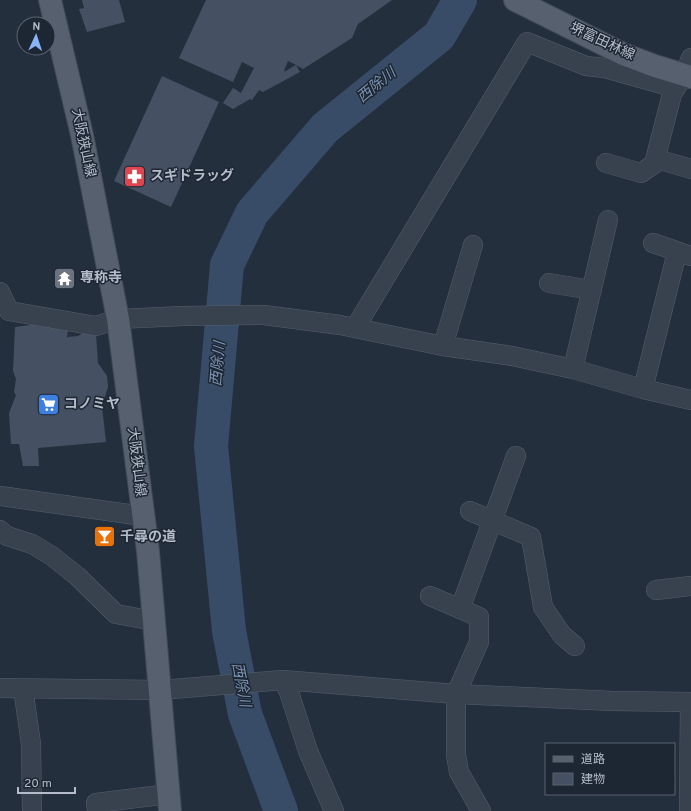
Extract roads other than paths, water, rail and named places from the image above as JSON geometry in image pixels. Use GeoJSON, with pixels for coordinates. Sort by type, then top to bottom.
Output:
{"type":"FeatureCollection","features":[{"type":"Feature","properties":{"kind":"main road","name":"大阪狭山線"},"geometry":{"type":"LineString","coordinates":[[50,0],[82,135],[118,319],[143,516],[170,802]]}},
{"type":"Feature","properties":{"kind":"main road","name":"堺富田林線"},"geometry":{"type":"LineString","coordinates":[[519,1],[623,54],[686,74]]}},
{"type":"Feature","properties":{"kind":"street"},"geometry":{"type":"LineString","coordinates":[[354,328],[527,42],[586,66],[686,74]]}},
{"type":"Feature","properties":{"kind":"street"},"geometry":{"type":"LineString","coordinates":[[606,163],[641,173],[654,164],[672,94],[686,74]]}},
{"type":"Feature","properties":{"kind":"street"},"geometry":{"type":"LineString","coordinates":[[656,159],[691,169]]}},
{"type":"Feature","properties":{"kind":"street"},"geometry":{"type":"LineString","coordinates":[[573,369],[608,220]]}},
{"type":"Feature","properties":{"kind":"street"},"geometry":{"type":"LineString","coordinates":[[643,389],[684,254],[654,243]]}},
{"type":"Feature","properties":{"kind":"street"},"geometry":{"type":"LineString","coordinates":[[443,346],[473,245]]}},
{"type":"Feature","properties":{"kind":"street"},"geometry":{"type":"LineString","coordinates":[[549,283],[592,290]]}},
{"type":"Feature","properties":{"kind":"street"},"geometry":{"type":"LineString","coordinates":[[0,292],[9,312],[96,326],[118,319],[257,315],[354,328],[443,346],[512,356],[573,369],[643,389],[691,400]]}},
{"type":"Feature","properties":{"kind":"street"},"geometry":{"type":"LineString","coordinates":[[460,609],[516,456]]}},
{"type":"Feature","properties":{"kind":"street"},"geometry":{"type":"LineString","coordinates":[[0,496],[143,516]]}},
{"type":"Feature","properties":{"kind":"street"},"geometry":{"type":"LineString","coordinates":[[470,511],[531,537],[543,607],[562,635],[575,646]]}},
{"type":"Feature","properties":{"kind":"street"},"geometry":{"type":"LineString","coordinates":[[0,530],[7,536],[32,544],[52,556],[77,576],[116,614],[154,621]]}},
{"type":"Feature","properties":{"kind":"street"},"geometry":{"type":"LineString","coordinates":[[656,590],[691,586]]}},
{"type":"Feature","properties":{"kind":"street"},"geometry":{"type":"LineString","coordinates":[[430,596],[479,617],[479,642],[456,694],[456,755],[458,772],[480,811]]}},
{"type":"Feature","properties":{"kind":"street"},"geometry":{"type":"LineString","coordinates":[[279,680],[289,692],[308,751],[334,811]]}},
{"type":"Feature","properties":{"kind":"street"},"geometry":{"type":"LineString","coordinates":[[0,688],[160,690],[279,680],[456,694],[613,701],[690,702],[689,811]]}},
{"type":"Feature","properties":{"kind":"street"},"geometry":{"type":"LineString","coordinates":[[23,688],[31,744],[32,811]]}},
{"type":"Feature","properties":{"kind":"street"},"geometry":{"type":"LineString","coordinates":[[97,811],[96,803],[170,802]]}},
{"type":"Feature","properties":{"kind":"waterway","name":"西除川"},"geometry":{"type":"LineString","coordinates":[[281,811],[245,714],[229,631],[211,446],[227,265],[252,213],[325,128],[439,36],[460,0]]}},
{"type":"Feature","properties":{"kind":"place","name":"スギドラッグ"},"geometry":{"type":"Point","coordinates":[134,176]}},
{"type":"Feature","properties":{"kind":"place","name":"専称寺"},"geometry":{"type":"Point","coordinates":[64,278]}},
{"type":"Feature","properties":{"kind":"place","name":"コノミヤ"},"geometry":{"type":"Point","coordinates":[48,404]}},
{"type":"Feature","properties":{"kind":"place","name":"千尋の道"},"geometry":{"type":"Point","coordinates":[105,537]}}]}
